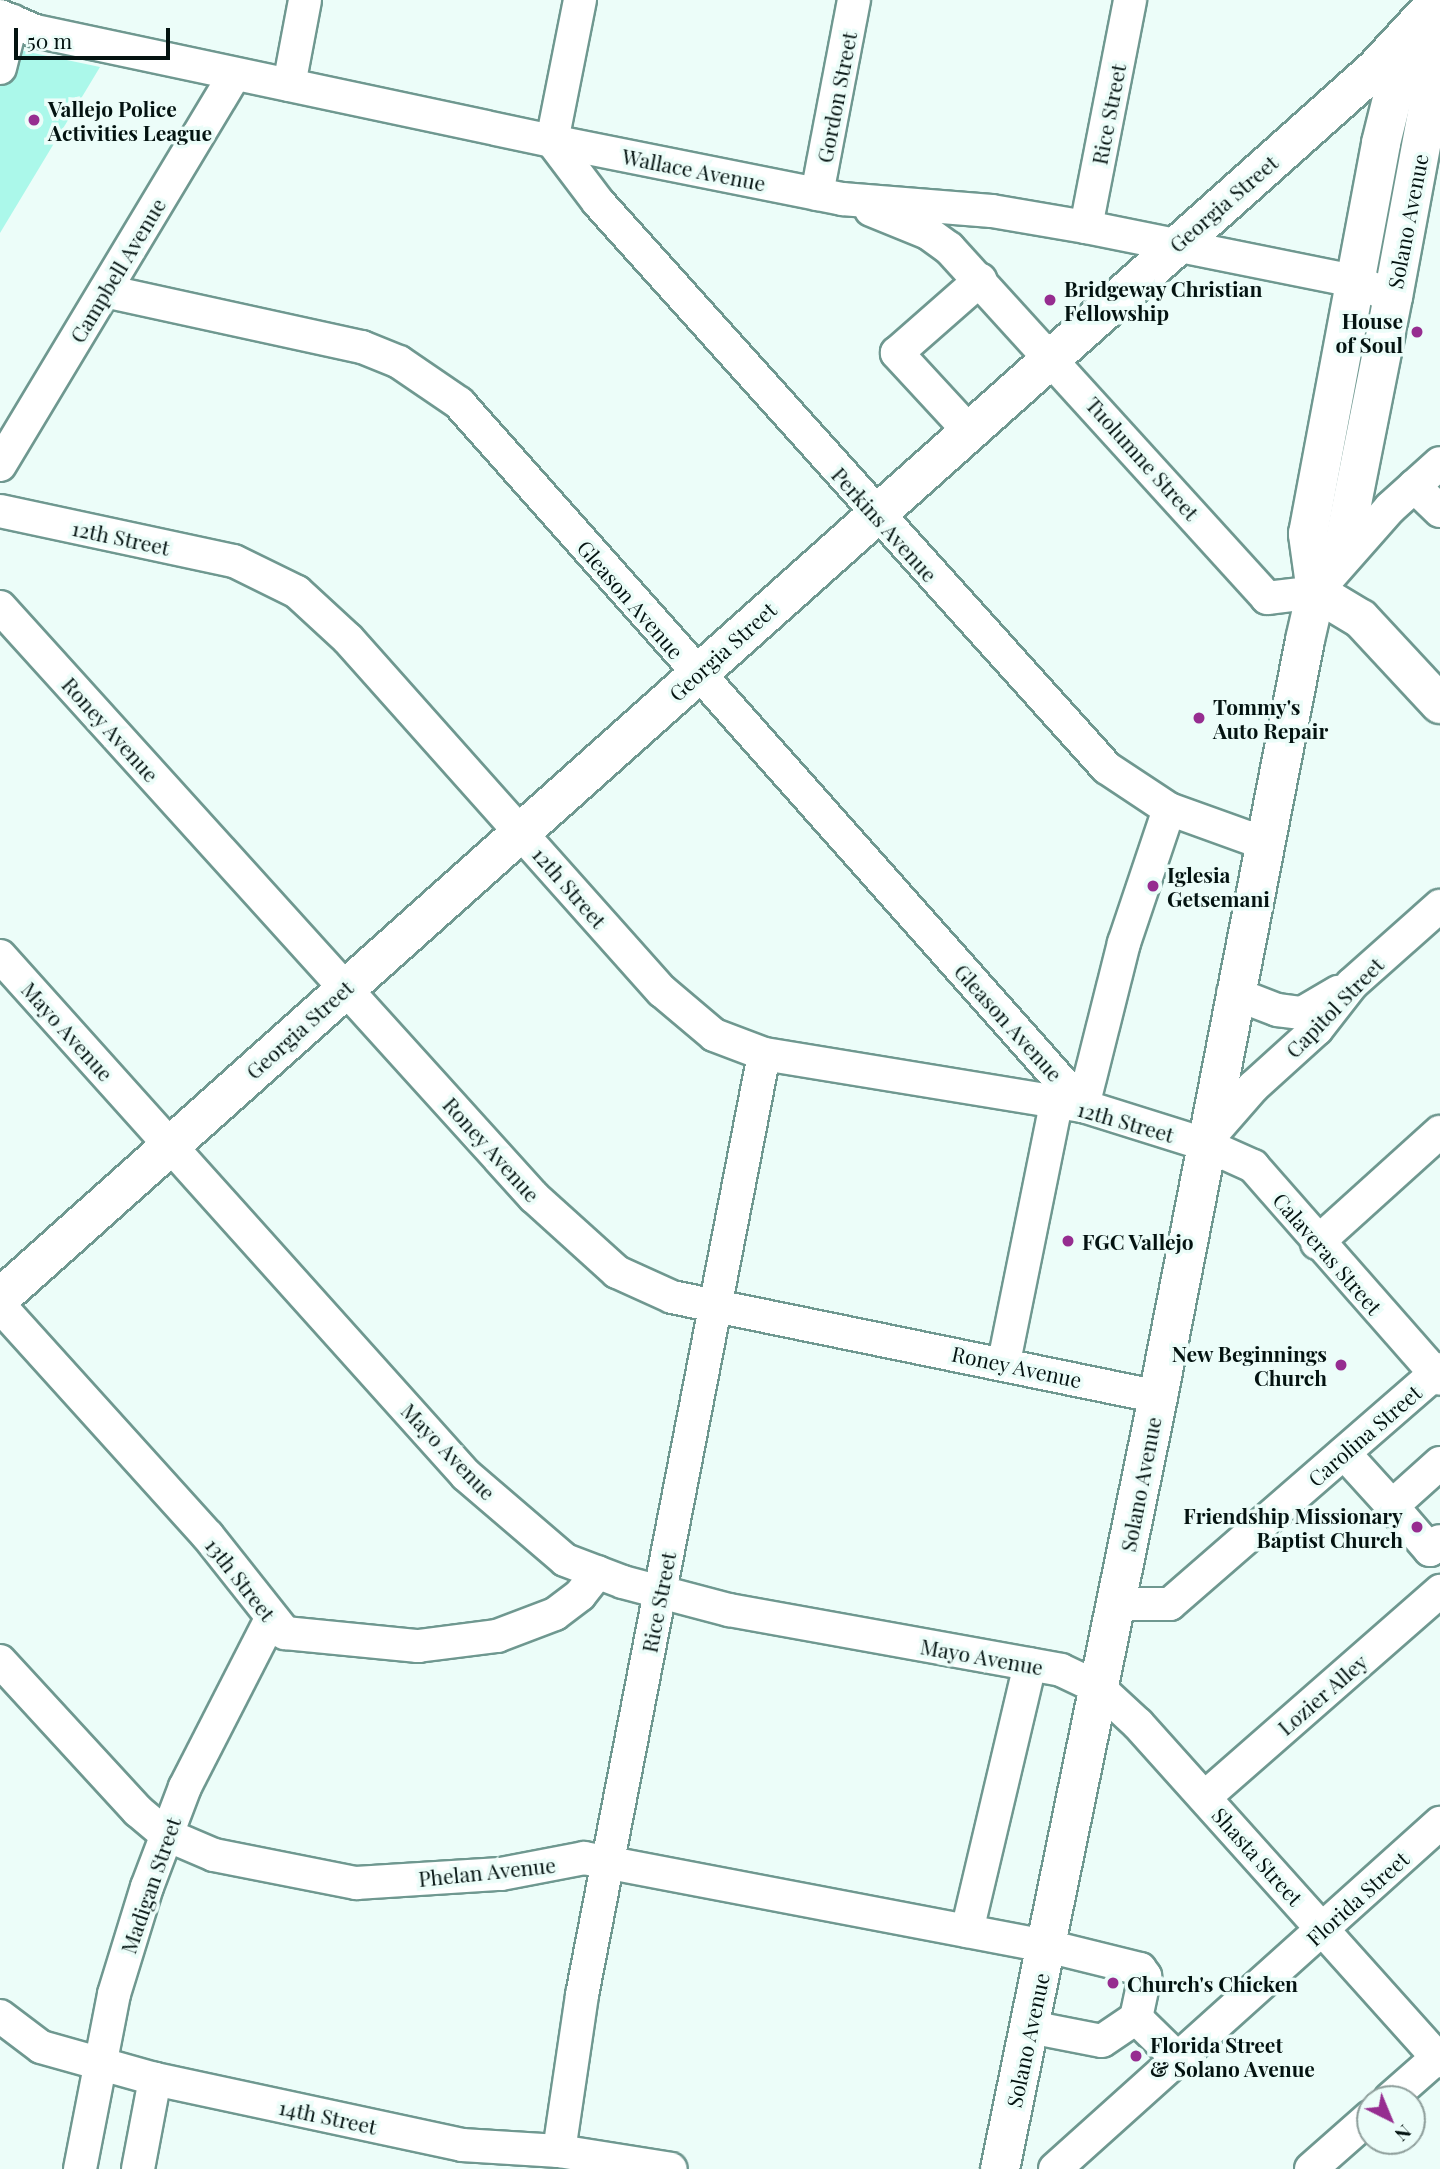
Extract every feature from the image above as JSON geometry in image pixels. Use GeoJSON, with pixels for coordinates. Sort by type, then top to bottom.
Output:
{"type":"FeatureCollection","features":[{"type":"Feature","properties":{"kind":"main road","name":"Solano Avenue"},"geometry":{"type":"LineString","coordinates":[[1000,2169],[1158,1397],[1233,993],[1266,844],[1316,592],[1345,539],[1393,298],[1433,126],[1438,62],[1434,3]]}},
{"type":"Feature","properties":{"kind":"main road","name":"Solano Avenue"},"geometry":{"type":"LineString","coordinates":[[1316,592],[1308,534],[1381,143],[1393,95],[1434,3]]}},
{"type":"Feature","properties":{"kind":"main road","name":"Georgia Street"},"geometry":{"type":"LineString","coordinates":[[0,1298],[696,673],[1376,68],[1434,3]]}},
{"type":"Feature","properties":{"kind":"main road"},"geometry":{"type":"LineString","coordinates":[[1310,127],[1347,122],[1364,125],[1381,143]]}},
{"type":"Feature","properties":{"kind":"main road"},"geometry":{"type":"LineString","coordinates":[[1316,592],[1361,619],[1440,704]]}},
{"type":"Feature","properties":{"kind":"street"},"geometry":{"type":"LineString","coordinates":[[289,85],[305,0]]}},
{"type":"Feature","properties":{"kind":"street"},"geometry":{"type":"LineString","coordinates":[[552,141],[580,0]]}},
{"type":"Feature","properties":{"kind":"street","name":"Gordon Street"},"geometry":{"type":"LineString","coordinates":[[829,196],[854,0]]}},
{"type":"Feature","properties":{"kind":"street","name":"Rice Street"},"geometry":{"type":"LineString","coordinates":[[1086,227],[1130,0]]}},
{"type":"Feature","properties":{"kind":"street"},"geometry":{"type":"LineString","coordinates":[[0,68],[6,13]]}},
{"type":"Feature","properties":{"kind":"street","name":"Wallace Avenue"},"geometry":{"type":"LineString","coordinates":[[6,13],[35,31],[552,141],[829,196],[992,211],[1086,227],[1355,281],[1393,298]]}},
{"type":"Feature","properties":{"kind":"street","name":"Campbell Avenue"},"geometry":{"type":"LineString","coordinates":[[0,465],[235,74]]}},
{"type":"Feature","properties":{"kind":"street","name":"Perkins Avenue"},"geometry":{"type":"LineString","coordinates":[[552,141],[598,202],[875,514],[1107,768],[1169,809],[1266,844]]}},
{"type":"Feature","properties":{"kind":"street","name":"Tuolumne Street"},"geometry":{"type":"LineString","coordinates":[[829,196],[928,233],[975,274],[1267,598],[1316,592]]}},
{"type":"Feature","properties":{"kind":"street"},"geometry":{"type":"LineString","coordinates":[[968,430],[897,353],[975,274],[971,232],[992,211]]}},
{"type":"Feature","properties":{"kind":"street","name":"Gleason Avenue"},"geometry":{"type":"LineString","coordinates":[[105,291],[313,333],[399,362],[458,404],[484,428],[1069,1104]]}},
{"type":"Feature","properties":{"kind":"street"},"geometry":{"type":"LineString","coordinates":[[1316,592],[1414,486],[1440,463]]}},
{"type":"Feature","properties":{"kind":"street"},"geometry":{"type":"LineString","coordinates":[[1414,486],[1440,512]]}},
{"type":"Feature","properties":{"kind":"street","name":"12th Street"},"geometry":{"type":"LineString","coordinates":[[0,511],[234,561],[298,592],[348,639],[694,1022],[764,1054],[1069,1104],[1204,1144]]}},
{"type":"Feature","properties":{"kind":"street","name":"Roney Avenue"},"geometry":{"type":"LineString","coordinates":[[0,607],[574,1236],[617,1272],[672,1297],[1004,1362],[1158,1397]]}},
{"type":"Feature","properties":{"kind":"street"},"geometry":{"type":"LineString","coordinates":[[1004,1362],[1069,1104],[1169,809]]}},
{"type":"Feature","properties":{"kind":"street","name":"Capitol Street"},"geometry":{"type":"LineString","coordinates":[[1204,1144],[1253,1087],[1317,1029],[1352,984],[1440,906]]}},
{"type":"Feature","properties":{"kind":"street","name":"Mayo Avenue"},"geometry":{"type":"LineString","coordinates":[[0,956],[172,1144],[466,1475],[565,1560],[660,1592],[729,1609],[1060,1670],[1099,1688]]}},
{"type":"Feature","properties":{"kind":"street"},"geometry":{"type":"LineString","coordinates":[[1233,993],[1277,1010],[1302,1013],[1352,984]]}},
{"type":"Feature","properties":{"kind":"street","name":"Rice Street"},"geometry":{"type":"LineString","coordinates":[[559,2151],[607,1863],[764,1054]]}},
{"type":"Feature","properties":{"kind":"street"},"geometry":{"type":"LineString","coordinates":[[1317,1242],[1440,1132]]}},
{"type":"Feature","properties":{"kind":"street","name":"Calaveras Street"},"geometry":{"type":"LineString","coordinates":[[1204,1144],[1253,1166],[1317,1242],[1438,1374]]}},
{"type":"Feature","properties":{"kind":"street","name":"13th Street"},"geometry":{"type":"LineString","coordinates":[[0,1306],[208,1536],[271,1619],[285,1633],[366,1644],[418,1646],[497,1636],[555,1614],[580,1595],[598,1572]]}},
{"type":"Feature","properties":{"kind":"street","name":"Carolina Street"},"geometry":{"type":"LineString","coordinates":[[1116,1604],[1170,1604],[1438,1374]]}},
{"type":"Feature","properties":{"kind":"street"},"geometry":{"type":"LineString","coordinates":[[1344,1453],[1430,1550],[1440,1541]]}},
{"type":"Feature","properties":{"kind":"street"},"geometry":{"type":"LineString","coordinates":[[1392,1506],[1440,1463]]}},
{"type":"Feature","properties":{"kind":"street","name":"Lozier Alley"},"geometry":{"type":"LineString","coordinates":[[1205,1797],[1440,1591]]}},
{"type":"Feature","properties":{"kind":"street","name":"Madigan Street"},"geometry":{"type":"LineString","coordinates":[[80,2169],[114,1994],[167,1835],[185,1787],[271,1619]]}},
{"type":"Feature","properties":{"kind":"street","name":"Phelan Avenue"},"geometry":{"type":"LineString","coordinates":[[0,1661],[138,1811],[167,1835],[214,1855],[356,1883],[501,1874],[584,1858],[1047,1946],[1140,1969],[1145,1976],[1136,2018]]}},
{"type":"Feature","properties":{"kind":"street"},"geometry":{"type":"LineString","coordinates":[[967,1931],[1030,1664]]}},
{"type":"Feature","properties":{"kind":"street","name":"Shasta Street"},"geometry":{"type":"LineString","coordinates":[[1099,1688],[1205,1797],[1439,2058]]}},
{"type":"Feature","properties":{"kind":"street","name":"Florida Street"},"geometry":{"type":"LineString","coordinates":[[1055,2169],[1440,1823]]}},
{"type":"Feature","properties":{"kind":"street","name":"14th Street"},"geometry":{"type":"LineString","coordinates":[[0,2015],[41,2048],[99,2066],[459,2157],[559,2151],[637,2166],[671,2169]]}},
{"type":"Feature","properties":{"kind":"street"},"geometry":{"type":"LineString","coordinates":[[1030,2027],[1102,2041],[1136,2018],[1178,2059]]}},
{"type":"Feature","properties":{"kind":"street"},"geometry":{"type":"LineString","coordinates":[[1407,2085],[1439,2058]]}},
{"type":"Feature","properties":{"kind":"street"},"geometry":{"type":"LineString","coordinates":[[138,2169],[155,2079]]}},
{"type":"Feature","properties":{"kind":"street"},"geometry":{"type":"LineString","coordinates":[[1311,2169],[1356,2129]]}},
{"type":"Feature","properties":{"kind":"green space","name":"Vallejo Police Activities League"},"geometry":{"type":"Polygon","coordinates":[[[0,46],[100,67],[0,233],[0,46]]]}},
{"type":"Feature","properties":{"kind":"place","name":"Vallejo Police Activities League"},"geometry":{"type":"Point","coordinates":[34,120]}},
{"type":"Feature","properties":{"kind":"place","name":"Bridgeway Christian Fellowship"},"geometry":{"type":"Point","coordinates":[1050,300]}},
{"type":"Feature","properties":{"kind":"place","name":"House of Soul"},"geometry":{"type":"Point","coordinates":[1417,332]}},
{"type":"Feature","properties":{"kind":"place","name":"Tommy's Auto Repair"},"geometry":{"type":"Point","coordinates":[1199,718]}},
{"type":"Feature","properties":{"kind":"place","name":"Iglesia Getsemani"},"geometry":{"type":"Point","coordinates":[1153,886]}},
{"type":"Feature","properties":{"kind":"place","name":"FGC Vallejo"},"geometry":{"type":"Point","coordinates":[1068,1241]}},
{"type":"Feature","properties":{"kind":"place","name":"New Beginnings Church"},"geometry":{"type":"Point","coordinates":[1341,1365]}},
{"type":"Feature","properties":{"kind":"place","name":"Friendship Missionary Baptist Church"},"geometry":{"type":"Point","coordinates":[1417,1527]}},
{"type":"Feature","properties":{"kind":"place","name":"Church's Chicken"},"geometry":{"type":"Point","coordinates":[1113,1983]}},
{"type":"Feature","properties":{"kind":"place","name":"Florida Street & Solano Avenue"},"geometry":{"type":"Point","coordinates":[1136,2056]}}]}
